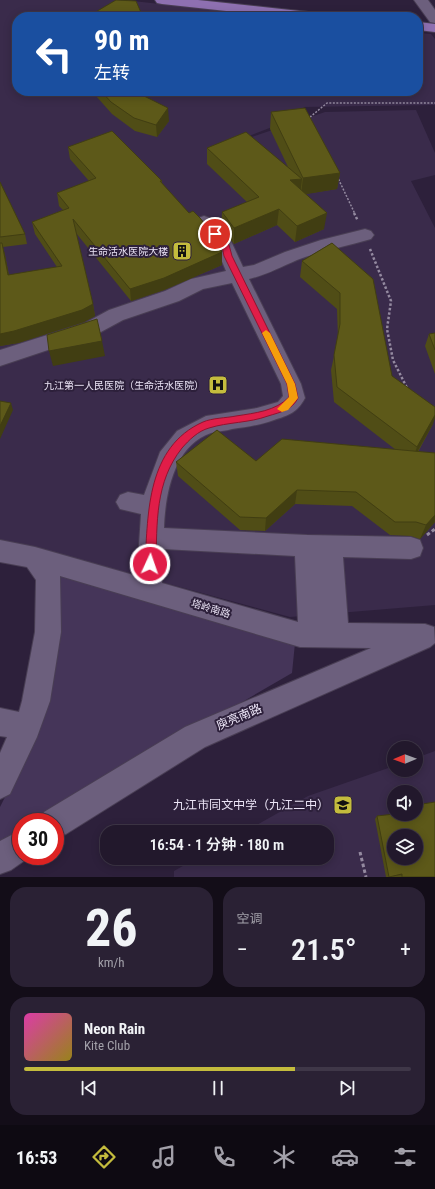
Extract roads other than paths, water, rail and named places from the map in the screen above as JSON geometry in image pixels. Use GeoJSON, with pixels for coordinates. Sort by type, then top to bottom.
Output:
{"type":"FeatureCollection","features":[{"type":"Feature","properties":{"kind":"main road"},"geometry":{"type":"LineString","coordinates":[[162,0],[263,12]]}},
{"type":"Feature","properties":{"kind":"main road"},"geometry":{"type":"LineString","coordinates":[[423,27],[435,28]]}},
{"type":"Feature","properties":{"kind":"street"},"geometry":{"type":"LineString","coordinates":[[421,0],[435,19]]}},
{"type":"Feature","properties":{"kind":"street"},"geometry":{"type":"LineString","coordinates":[[149,590],[153,506],[157,487],[168,459],[185,437],[206,425],[257,416],[285,408],[294,398],[291,384],[228,256],[225,245],[204,222]]}},
{"type":"Feature","properties":{"kind":"street"},"geometry":{"type":"LineString","coordinates":[[0,358],[92,328],[116,315],[172,296],[198,284],[259,270],[292,256],[327,244],[365,235]]}},
{"type":"Feature","properties":{"kind":"street"},"geometry":{"type":"LineString","coordinates":[[128,502],[153,506]]}},
{"type":"Feature","properties":{"kind":"street"},"geometry":{"type":"LineString","coordinates":[[152,538],[318,546],[411,548]]}},
{"type":"Feature","properties":{"kind":"street"},"geometry":{"type":"LineString","coordinates":[[318,546],[336,635]]}},
{"type":"Feature","properties":{"kind":"street"},"geometry":{"type":"LineString","coordinates":[[311,635],[318,546]]}},
{"type":"Feature","properties":{"kind":"street","name":"塔岭南路"},"geometry":{"type":"LineString","coordinates":[[0,552],[35,558],[300,635],[430,635]]}},
{"type":"Feature","properties":{"kind":"street"},"geometry":{"type":"LineString","coordinates":[[0,784],[27,727],[36,701],[48,632],[48,577],[35,558]]}},
{"type":"Feature","properties":{"kind":"street","name":"庾亮南路"},"geometry":{"type":"LineString","coordinates":[[64,817],[195,737],[430,635]]}},
{"type":"Feature","properties":{"kind":"street"},"geometry":{"type":"LineString","coordinates":[[0,722],[27,727]]}},
{"type":"Feature","properties":{"kind":"street"},"geometry":{"type":"LineString","coordinates":[[0,859],[12,851]]}},
{"type":"Feature","properties":{"kind":"place","name":"生命活水医院大楼"},"geometry":{"type":"Point","coordinates":[182,251]}},
{"type":"Feature","properties":{"kind":"place","name":"九江第一人民医院（生命活水医院）"},"geometry":{"type":"Point","coordinates":[218,385]}},
{"type":"Feature","properties":{"kind":"place","name":"九江市同文中学（九江二中）"},"geometry":{"type":"Point","coordinates":[343,805]}}]}
